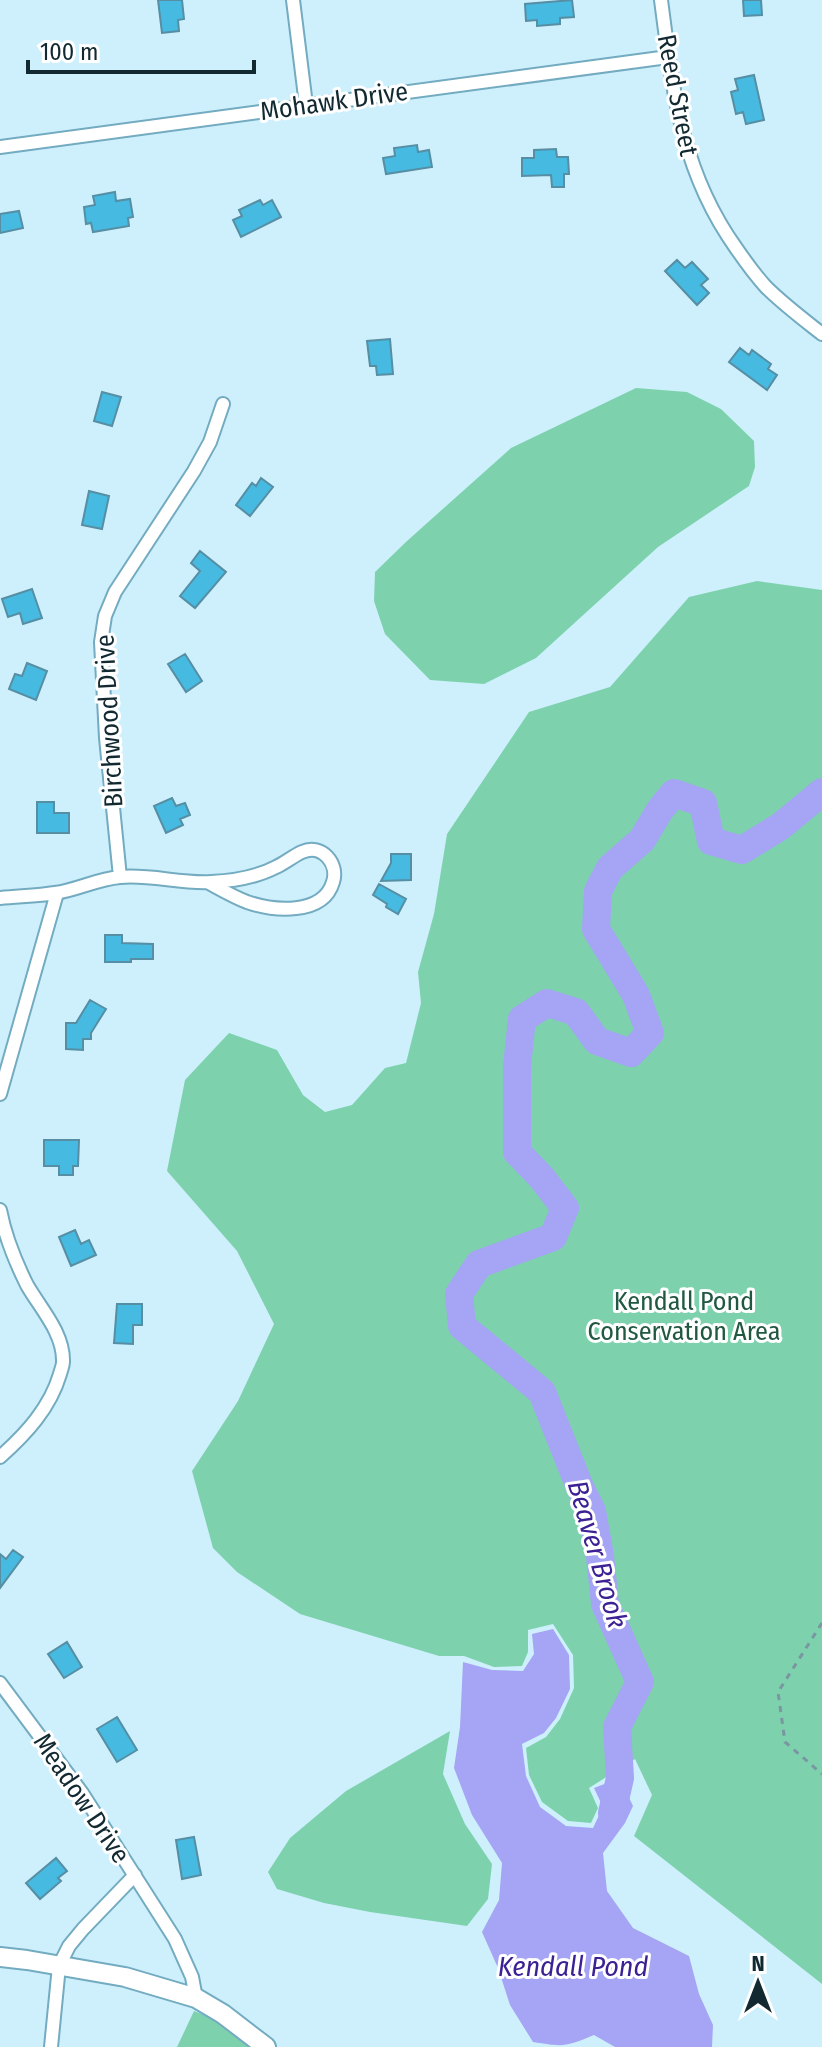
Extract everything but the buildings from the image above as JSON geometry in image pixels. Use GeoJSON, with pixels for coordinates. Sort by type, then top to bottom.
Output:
{"type":"FeatureCollection","features":[{"type":"Feature","properties":{"kind":"street"},"geometry":{"type":"LineString","coordinates":[[293,0],[306,105]]}},
{"type":"Feature","properties":{"kind":"street","name":"Reed Street"},"geometry":{"type":"LineString","coordinates":[[661,0],[676,105],[691,162],[713,212],[764,285],[822,334]]}},
{"type":"Feature","properties":{"kind":"street","name":"Mohawk Drive"},"geometry":{"type":"LineString","coordinates":[[0,147],[668,57]]}},
{"type":"Feature","properties":{"kind":"street","name":"Birchwood Drive"},"geometry":{"type":"LineString","coordinates":[[120,877],[106,738],[101,642],[105,616],[115,592],[199,462],[210,442],[223,404]]}},
{"type":"Feature","properties":{"kind":"street"},"geometry":{"type":"LineString","coordinates":[[0,898],[57,893],[120,877],[209,883],[255,875],[308,850],[320,851],[328,857],[335,873],[324,896],[307,906],[293,908],[251,903],[209,883]]}},
{"type":"Feature","properties":{"kind":"street"},"geometry":{"type":"LineString","coordinates":[[0,1094],[57,893]]}},
{"type":"Feature","properties":{"kind":"street"},"geometry":{"type":"LineString","coordinates":[[0,1210],[13,1256],[58,1337],[63,1362],[49,1403],[28,1430],[0,1457]]}},
{"type":"Feature","properties":{"kind":"street","name":"Meadow Drive"},"geometry":{"type":"LineString","coordinates":[[0,1683],[82,1793],[135,1875],[181,1949],[196,1998]]}},
{"type":"Feature","properties":{"kind":"street","name":"Meadow Drive"},"geometry":{"type":"LineString","coordinates":[[59,1966],[69,1946],[83,1929],[135,1875]]}},
{"type":"Feature","properties":{"kind":"street"},"geometry":{"type":"LineString","coordinates":[[0,1957],[125,1977],[196,1998],[266,2047]]}},
{"type":"Feature","properties":{"kind":"street"},"geometry":{"type":"LineString","coordinates":[[51,2047],[59,1966]]}},
{"type":"Feature","properties":{"kind":"path"},"geometry":{"type":"LineString","coordinates":[[822,1623],[778,1692],[785,1742],[822,1774]]}},
{"type":"Feature","properties":{"kind":"green space"},"geometry":{"type":"Polygon","coordinates":[[[636,388],[687,392],[721,409],[754,441],[755,467],[749,486],[658,547],[536,658],[484,684],[430,680],[385,634],[374,601],[375,572],[511,448],[636,388]]]}},
{"type":"Feature","properties":{"kind":"green space","name":"Kendall Pond Conservation Area"},"geometry":{"type":"Polygon","coordinates":[[[757,581],[822,590],[822,1984],[634,1836],[652,1795],[635,1759],[589,1788],[598,1808],[591,1823],[568,1821],[542,1802],[529,1775],[526,1748],[546,1737],[560,1719],[574,1688],[573,1655],[553,1624],[528,1630],[528,1652],[522,1666],[494,1667],[464,1656],[439,1656],[300,1614],[237,1572],[213,1548],[192,1471],[238,1401],[274,1324],[237,1251],[167,1171],[185,1080],[229,1033],[277,1050],[303,1095],[325,1112],[352,1105],[385,1068],[406,1063],[421,1003],[418,972],[434,914],[447,834],[529,712],[610,687],[689,597],[757,581]]]}},
{"type":"Feature","properties":{"kind":"green space"},"geometry":{"type":"Polygon","coordinates":[[[450,1731],[443,1774],[465,1824],[492,1864],[488,1899],[467,1926],[370,1912],[277,1889],[268,1872],[290,1838],[346,1791],[450,1731]]]}},
{"type":"Feature","properties":{"kind":"green space"},"geometry":{"type":"Polygon","coordinates":[[[194,2011],[220,2021],[254,2047],[177,2047],[194,2011]]]}},
{"type":"Feature","properties":{"kind":"water","name":"Kendall Pond"},"geometry":{"type":"Polygon","coordinates":[[[553,1629],[569,1655],[570,1689],[556,1718],[544,1733],[522,1744],[526,1776],[540,1807],[566,1826],[593,1828],[603,1807],[594,1788],[620,1778],[633,1806],[625,1823],[603,1853],[607,1891],[633,1928],[689,1956],[699,1994],[713,2025],[712,2047],[615,2047],[594,2035],[564,2045],[533,2042],[510,2005],[482,1932],[499,1900],[502,1863],[472,1815],[454,1768],[460,1727],[463,1662],[492,1670],[523,1671],[534,1654],[532,1634],[553,1629]]]}},
{"type":"Feature","properties":{"kind":"waterway","name":"Beaver Brook"},"geometry":{"type":"LineString","coordinates":[[612,1813],[620,1778],[617,1727],[640,1682],[605,1604],[592,1511],[542,1392],[462,1326],[459,1294],[479,1264],[553,1237],[565,1208],[517,1152],[517,1066],[522,1019],[547,1003],[576,1012],[597,1041],[631,1053],[650,1033],[636,995],[596,929],[598,891],[610,868],[642,840],[674,793],[703,803],[711,841],[742,850],[781,826],[822,792]]}}]}
